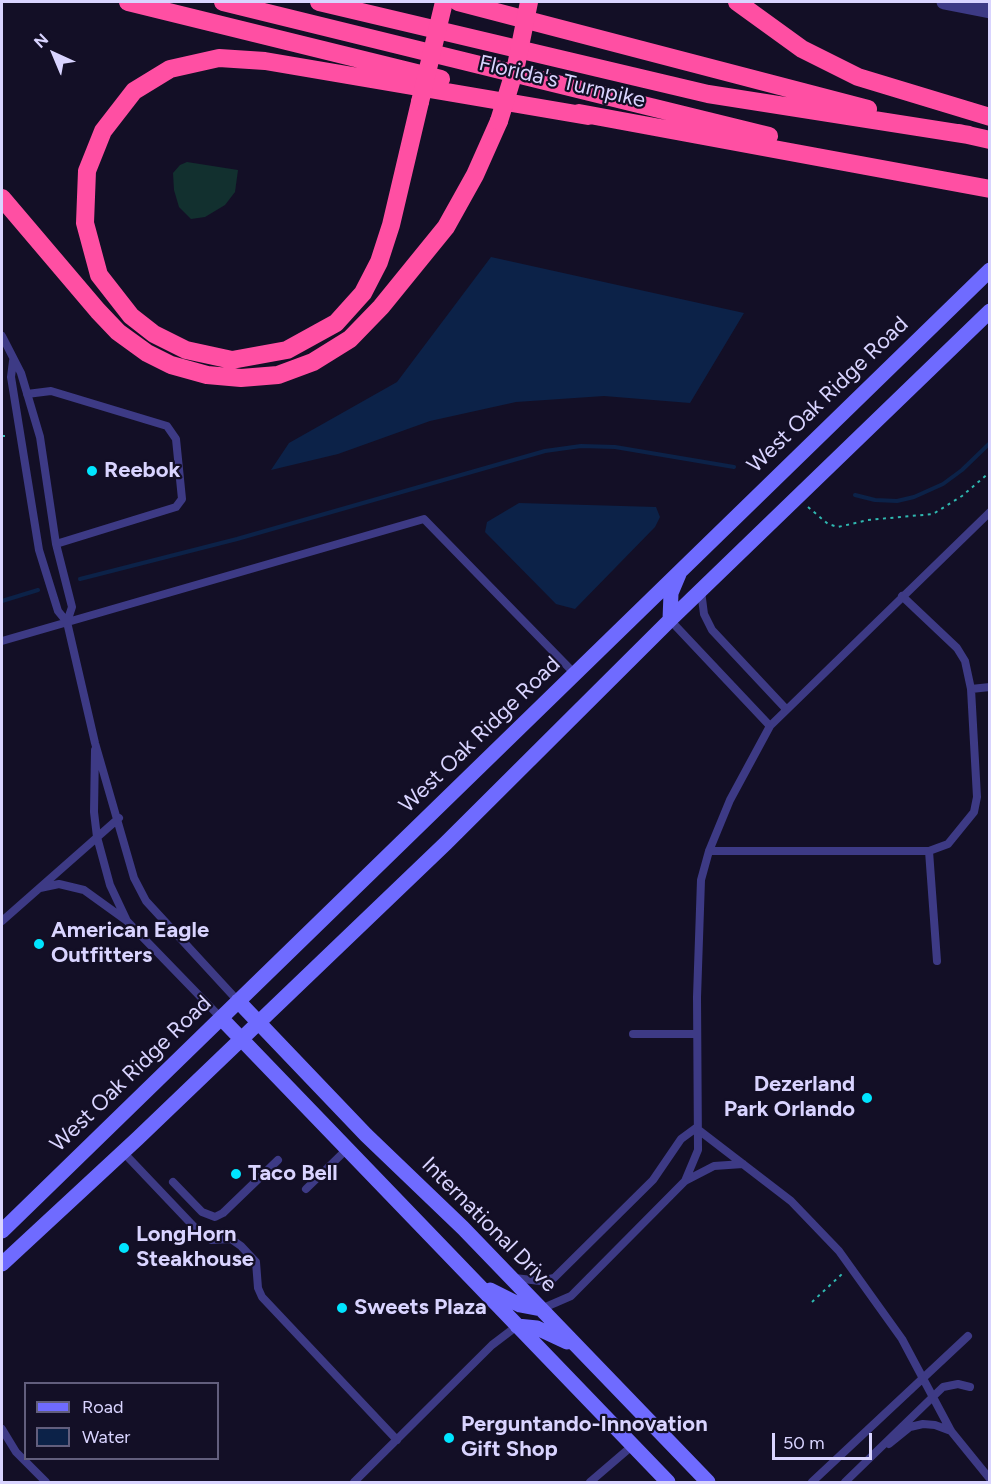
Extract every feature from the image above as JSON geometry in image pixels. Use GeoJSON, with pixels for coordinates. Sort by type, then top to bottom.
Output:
{"type":"FeatureCollection","features":[{"type":"Feature","properties":{"kind":"highway","name":"Florida's Turnpike"},"geometry":{"type":"LineString","coordinates":[[128,2],[588,116],[990,189]]}},
{"type":"Feature","properties":{"kind":"highway"},"geometry":{"type":"LineString","coordinates":[[223,2],[959,183]]}},
{"type":"Feature","properties":{"kind":"highway"},"geometry":{"type":"LineString","coordinates":[[319,2],[708,94],[969,135]]}},
{"type":"Feature","properties":{"kind":"highway"},"geometry":{"type":"LineString","coordinates":[[444,2],[420,102],[391,225],[379,262],[363,294],[336,323],[287,350],[232,360],[186,350],[154,334],[131,316],[99,275],[85,224],[87,171],[103,131],[134,91],[170,69],[219,58],[266,61],[588,116]]}},
{"type":"Feature","properties":{"kind":"highway"},"geometry":{"type":"LineString","coordinates":[[458,2],[990,140]]}},
{"type":"Feature","properties":{"kind":"highway"},"geometry":{"type":"LineString","coordinates":[[2,198],[98,311],[118,332],[147,353],[171,365],[207,375],[241,378],[278,375],[313,362],[350,339],[381,308],[446,227],[475,175],[499,121],[516,66],[529,2]]}},
{"type":"Feature","properties":{"kind":"highway"},"geometry":{"type":"LineString","coordinates":[[738,2],[802,49],[858,77],[990,117]]}},
{"type":"Feature","properties":{"kind":"street"},"geometry":{"type":"LineString","coordinates":[[944,2],[990,11]]}},
{"type":"Feature","properties":{"kind":"street","name":"West Oak Ridge Road"},"geometry":{"type":"LineString","coordinates":[[2,1231],[576,675],[681,568],[990,270]]}},
{"type":"Feature","properties":{"kind":"street"},"geometry":{"type":"LineString","coordinates":[[2,1264],[123,1152],[446,843],[670,620],[990,311]]}},
{"type":"Feature","properties":{"kind":"street"},"geometry":{"type":"LineString","coordinates":[[670,620],[671,594],[681,568]]}},
{"type":"Feature","properties":{"kind":"street","name":"International Drive"},"geometry":{"type":"LineString","coordinates":[[238,1001],[366,1135],[510,1277],[708,1482]]}},
{"type":"Feature","properties":{"kind":"street"},"geometry":{"type":"LineString","coordinates":[[221,1018],[668,1482]]}},
{"type":"Feature","properties":{"kind":"street"},"geometry":{"type":"LineString","coordinates":[[474,1280],[504,1298],[541,1309]]}},
{"type":"Feature","properties":{"kind":"street"},"geometry":{"type":"LineString","coordinates":[[517,1326],[546,1332],[580,1350]]}},
{"type":"Feature","properties":{"kind":"lane"},"geometry":{"type":"LineString","coordinates":[[2,336],[21,373],[40,437],[56,544],[72,607],[67,622]]}},
{"type":"Feature","properties":{"kind":"lane"},"geometry":{"type":"LineString","coordinates":[[13,361],[10,377],[39,550],[58,611],[67,622],[95,743],[119,818],[134,878],[146,902],[238,1001]]}},
{"type":"Feature","properties":{"kind":"lane"},"geometry":{"type":"LineString","coordinates":[[27,394],[51,391],[62,394],[167,426],[176,439],[182,499],[176,507],[56,544]]}},
{"type":"Feature","properties":{"kind":"lane"},"geometry":{"type":"LineString","coordinates":[[17,409],[31,407]]}},
{"type":"Feature","properties":{"kind":"lane"},"geometry":{"type":"LineString","coordinates":[[685,1181],[698,1150],[696,1034],[700,880],[730,800],[770,726],[990,512]]}},
{"type":"Feature","properties":{"kind":"lane"},"geometry":{"type":"LineString","coordinates":[[2,641],[424,519],[576,675]]}},
{"type":"Feature","properties":{"kind":"lane"},"geometry":{"type":"LineString","coordinates":[[701,591],[704,614],[712,630],[786,709]]}},
{"type":"Feature","properties":{"kind":"lane"},"geometry":{"type":"LineString","coordinates":[[709,851],[929,851],[948,844],[974,812],[977,797],[971,689],[965,662],[957,648],[902,596]]}},
{"type":"Feature","properties":{"kind":"lane"},"geometry":{"type":"LineString","coordinates":[[670,620],[770,726]]}},
{"type":"Feature","properties":{"kind":"lane"},"geometry":{"type":"LineString","coordinates":[[971,689],[990,687]]}},
{"type":"Feature","properties":{"kind":"lane"},"geometry":{"type":"LineString","coordinates":[[95,743],[94,812],[97,837],[110,885],[127,921]]}},
{"type":"Feature","properties":{"kind":"lane"},"geometry":{"type":"LineString","coordinates":[[2,921],[119,818]]}},
{"type":"Feature","properties":{"kind":"lane"},"geometry":{"type":"LineString","coordinates":[[929,851],[937,961]]}},
{"type":"Feature","properties":{"kind":"lane"},"geometry":{"type":"LineString","coordinates":[[40,888],[59,884],[84,890],[127,921],[221,1018]]}},
{"type":"Feature","properties":{"kind":"lane"},"geometry":{"type":"LineString","coordinates":[[633,1034],[696,1034]]}},
{"type":"Feature","properties":{"kind":"lane"},"geometry":{"type":"LineString","coordinates":[[510,1277],[540,1281],[554,1278],[653,1180],[681,1139],[696,1128]]}},
{"type":"Feature","properties":{"kind":"lane"},"geometry":{"type":"LineString","coordinates":[[696,1128],[791,1201],[839,1251],[902,1339],[951,1431],[990,1479]]}},
{"type":"Feature","properties":{"kind":"lane"},"geometry":{"type":"LineString","coordinates":[[306,1189],[346,1149]]}},
{"type":"Feature","properties":{"kind":"lane"},"geometry":{"type":"LineString","coordinates":[[123,1152],[198,1232],[211,1240],[231,1239],[241,1246],[256,1262],[258,1288],[262,1297],[397,1440]]}},
{"type":"Feature","properties":{"kind":"lane"},"geometry":{"type":"LineString","coordinates":[[173,1182],[202,1212],[215,1217],[223,1213],[278,1160]]}},
{"type":"Feature","properties":{"kind":"lane"},"geometry":{"type":"LineString","coordinates":[[541,1309],[571,1296],[685,1181],[714,1166],[743,1164]]}},
{"type":"Feature","properties":{"kind":"lane"},"geometry":{"type":"LineString","coordinates":[[354,1482],[492,1345],[517,1326]]}},
{"type":"Feature","properties":{"kind":"lane"},"geometry":{"type":"LineString","coordinates":[[812,1482],[968,1336]]}},
{"type":"Feature","properties":{"kind":"lane"},"geometry":{"type":"LineString","coordinates":[[845,1482],[931,1396],[946,1385],[958,1383],[970,1387]]}},
{"type":"Feature","properties":{"kind":"lane"},"geometry":{"type":"LineString","coordinates":[[875,1453],[910,1427],[935,1425],[951,1431]]}},
{"type":"Feature","properties":{"kind":"lane"},"geometry":{"type":"LineString","coordinates":[[2,1429],[16,1452]]}},
{"type":"Feature","properties":{"kind":"lane"},"geometry":{"type":"LineString","coordinates":[[2,1443],[16,1452],[46,1482]]}},
{"type":"Feature","properties":{"kind":"lane"},"geometry":{"type":"LineString","coordinates":[[590,1482],[632,1446]]}},
{"type":"Feature","properties":{"kind":"path"},"geometry":{"type":"LineString","coordinates":[[2,436],[15,436]]}},
{"type":"Feature","properties":{"kind":"path"},"geometry":{"type":"LineString","coordinates":[[808,507],[828,524],[838,527],[868,520],[933,514],[962,496],[990,472]]}},
{"type":"Feature","properties":{"kind":"path"},"geometry":{"type":"LineString","coordinates":[[812,1302],[842,1274]]}},
{"type":"Feature","properties":{"kind":"green space"},"geometry":{"type":"Polygon","coordinates":[[[187,162],[238,170],[235,192],[225,205],[205,217],[191,219],[179,207],[174,190],[173,173],[180,165],[187,162]]]}},
{"type":"Feature","properties":{"kind":"water"},"geometry":{"type":"Polygon","coordinates":[[[491,257],[744,313],[690,403],[604,396],[516,402],[430,421],[338,454],[271,470],[289,443],[397,382],[491,257]]]}},
{"type":"Feature","properties":{"kind":"water"},"geometry":{"type":"Polygon","coordinates":[[[519,503],[656,507],[660,517],[655,527],[575,609],[556,604],[485,532],[487,522],[519,503]]]}},
{"type":"Feature","properties":{"kind":"waterway"},"geometry":{"type":"LineString","coordinates":[[855,495],[875,500],[897,501],[914,497],[943,484],[962,470],[990,443]]}},
{"type":"Feature","properties":{"kind":"waterway"},"geometry":{"type":"LineString","coordinates":[[80,579],[237,539],[545,451],[581,446],[615,447],[734,467]]}},
{"type":"Feature","properties":{"kind":"waterway"},"geometry":{"type":"LineString","coordinates":[[2,601],[38,590]]}},
{"type":"Feature","properties":{"kind":"place","name":"Reebok"},"geometry":{"type":"Point","coordinates":[92,471]}},
{"type":"Feature","properties":{"kind":"place","name":"American Eagle Outfitters"},"geometry":{"type":"Point","coordinates":[39,944]}},
{"type":"Feature","properties":{"kind":"place","name":"Dezerland Park Orlando"},"geometry":{"type":"Point","coordinates":[867,1098]}},
{"type":"Feature","properties":{"kind":"place","name":"Taco Bell"},"geometry":{"type":"Point","coordinates":[236,1174]}},
{"type":"Feature","properties":{"kind":"place","name":"LongHorn Steakhouse"},"geometry":{"type":"Point","coordinates":[124,1248]}},
{"type":"Feature","properties":{"kind":"place","name":"Sweets Plaza"},"geometry":{"type":"Point","coordinates":[342,1308]}},
{"type":"Feature","properties":{"kind":"place","name":"Perguntando-Innovation Gift Shop"},"geometry":{"type":"Point","coordinates":[449,1438]}}]}
